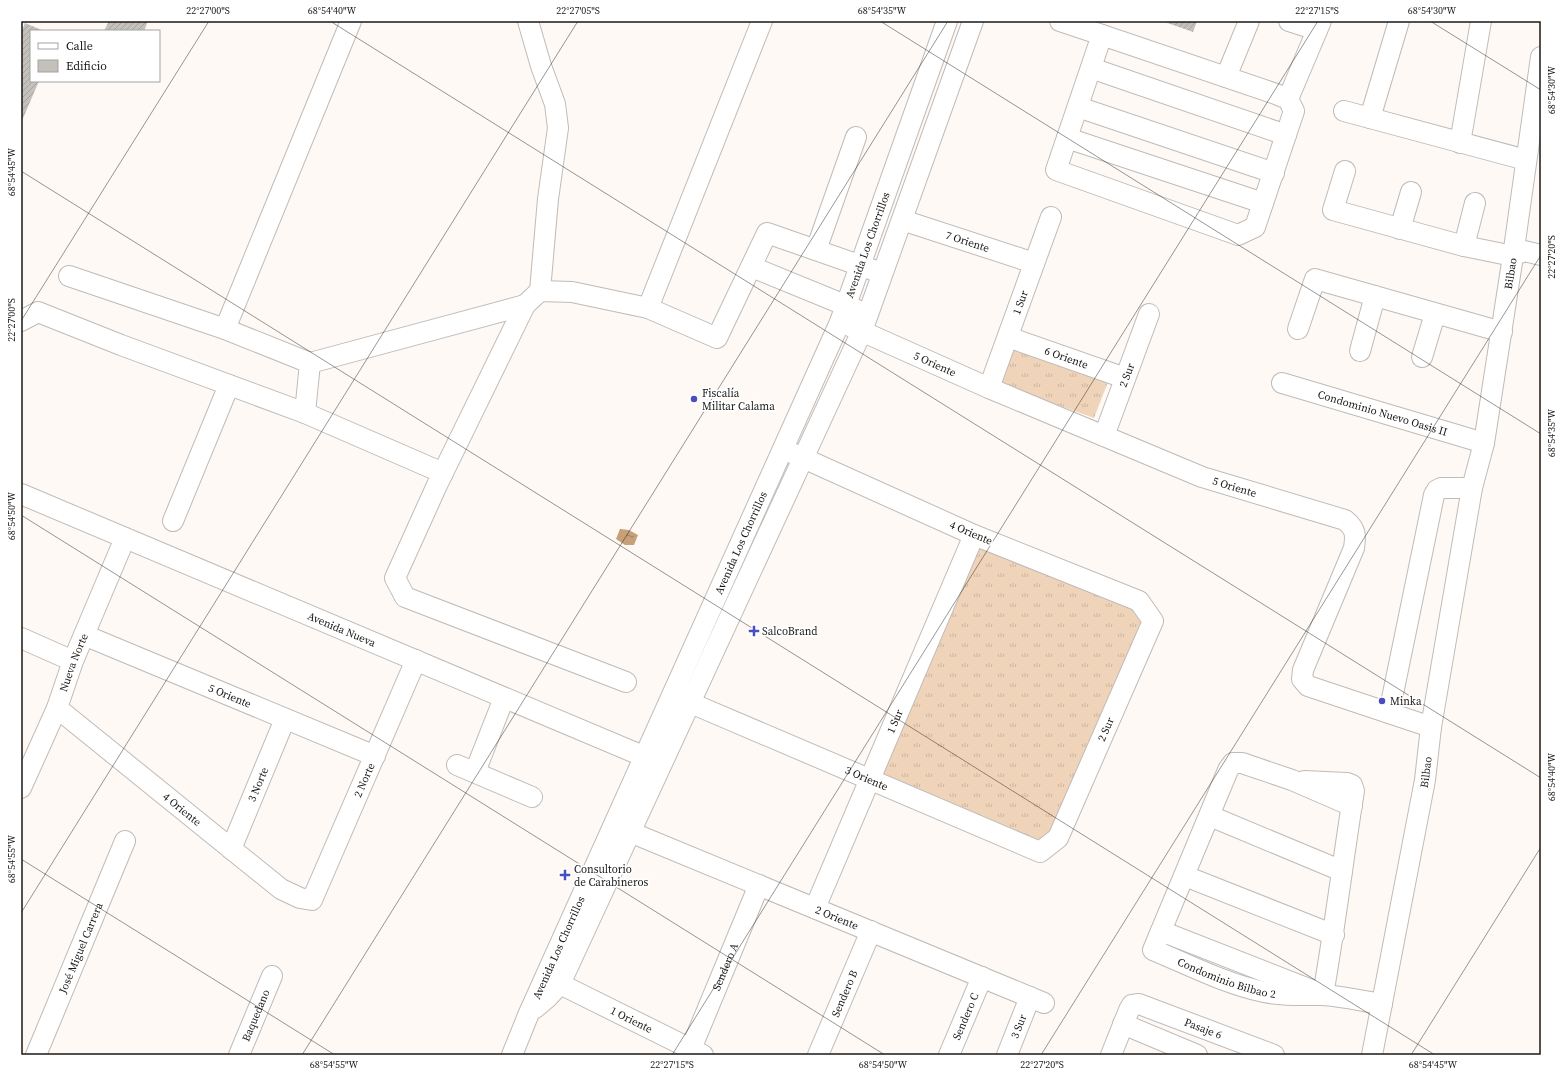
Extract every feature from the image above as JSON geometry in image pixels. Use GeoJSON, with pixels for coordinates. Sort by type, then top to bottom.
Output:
{"type":"FeatureCollection","features":[{"type":"Feature","properties":{"kind":"street"},"geometry":{"type":"LineString","coordinates":[[225,329],[351,21]]}},
{"type":"Feature","properties":{"kind":"street"},"geometry":{"type":"LineString","coordinates":[[528,21],[541,66],[555,104],[558,128],[548,199],[540,291]]}},
{"type":"Feature","properties":{"kind":"street","name":"Avenida Los Chorrillos"},"geometry":{"type":"LineString","coordinates":[[512,1055],[530,1013],[653,761],[681,699],[721,588],[843,314],[947,21]]}},
{"type":"Feature","properties":{"kind":"street","name":"Avenida Los Chorrillos"},"geometry":{"type":"LineString","coordinates":[[681,699],[739,596],[865,323],[973,21]]}},
{"type":"Feature","properties":{"kind":"street"},"geometry":{"type":"LineString","coordinates":[[1060,21],[1102,35],[1276,94],[1288,99],[1294,111],[1255,227],[1238,235],[1056,170],[1102,35]]}},
{"type":"Feature","properties":{"kind":"street"},"geometry":{"type":"LineString","coordinates":[[1226,77],[1249,21]]}},
{"type":"Feature","properties":{"kind":"street"},"geometry":{"type":"LineString","coordinates":[[1288,99],[1319,25],[1289,21]]}},
{"type":"Feature","properties":{"kind":"street"},"geometry":{"type":"LineString","coordinates":[[1370,118],[1399,21]]}},
{"type":"Feature","properties":{"kind":"street"},"geometry":{"type":"LineString","coordinates":[[1460,143],[1481,21]]}},
{"type":"Feature","properties":{"kind":"street"},"geometry":{"type":"LineString","coordinates":[[648,308],[759,23]]}},
{"type":"Feature","properties":{"kind":"street","name":"Bilbao"},"geometry":{"type":"LineString","coordinates":[[1372,1055],[1425,780],[1431,727],[1472,488],[1484,443],[1502,332],[1541,57]]}},
{"type":"Feature","properties":{"kind":"street"},"geometry":{"type":"LineString","coordinates":[[1091,68],[1286,135]]}},
{"type":"Feature","properties":{"kind":"street"},"geometry":{"type":"LineString","coordinates":[[1078,107],[1274,173]]}},
{"type":"Feature","properties":{"kind":"street"},"geometry":{"type":"LineString","coordinates":[[1344,111],[1526,160]]}},
{"type":"Feature","properties":{"kind":"street"},"geometry":{"type":"LineString","coordinates":[[816,250],[856,137]]}},
{"type":"Feature","properties":{"kind":"street"},"geometry":{"type":"LineString","coordinates":[[1067,138],[1263,203]]}},
{"type":"Feature","properties":{"kind":"street"},"geometry":{"type":"LineString","coordinates":[[1345,171],[1333,210],[1464,246],[1513,256],[1524,251],[1541,255]]}},
{"type":"Feature","properties":{"kind":"street"},"geometry":{"type":"LineString","coordinates":[[1400,229],[1411,192]]}},
{"type":"Feature","properties":{"kind":"street"},"geometry":{"type":"LineString","coordinates":[[1464,246],[1475,203]]}},
{"type":"Feature","properties":{"kind":"street","name":"1 Sur"},"geometry":{"type":"LineString","coordinates":[[989,388],[1051,217]]}},
{"type":"Feature","properties":{"kind":"street","name":"7 Oriente"},"geometry":{"type":"LineString","coordinates":[[902,220],[1034,263]]}},
{"type":"Feature","properties":{"kind":"street"},"geometry":{"type":"LineString","coordinates":[[626,682],[405,597],[395,578],[443,473],[525,304],[540,291],[572,292],[648,308],[716,338],[768,233],[883,273]]}},
{"type":"Feature","properties":{"kind":"street","name":"5 Oriente"},"geometry":{"type":"LineString","coordinates":[[752,267],[843,314],[865,323],[989,388],[1202,477],[1345,520],[1352,526],[1355,532],[1354,548],[1303,670],[1302,679],[1308,686],[1431,727]]}},
{"type":"Feature","properties":{"kind":"street"},"geometry":{"type":"LineString","coordinates":[[69,276],[225,329],[310,363],[525,304]]}},
{"type":"Feature","properties":{"kind":"street"},"geometry":{"type":"LineString","coordinates":[[1298,330],[1315,279],[1502,332]]}},
{"type":"Feature","properties":{"kind":"street"},"geometry":{"type":"LineString","coordinates":[[1360,351],[1375,296]]}},
{"type":"Feature","properties":{"kind":"street"},"geometry":{"type":"LineString","coordinates":[[21,321],[38,312],[121,345],[305,413],[443,473]]}},
{"type":"Feature","properties":{"kind":"street","name":"2 Sur"},"geometry":{"type":"LineString","coordinates":[[1104,436],[1149,314]]}},
{"type":"Feature","properties":{"kind":"street"},"geometry":{"type":"LineString","coordinates":[[1422,357],[1435,314]]}},
{"type":"Feature","properties":{"kind":"street","name":"6 Oriente"},"geometry":{"type":"LineString","coordinates":[[1008,337],[1125,378]]}},
{"type":"Feature","properties":{"kind":"street"},"geometry":{"type":"LineString","coordinates":[[305,413],[310,363]]}},
{"type":"Feature","properties":{"kind":"street","name":"Condominio Nuevo Oasis II"},"geometry":{"type":"LineString","coordinates":[[1282,383],[1484,443]]}},
{"type":"Feature","properties":{"kind":"street"},"geometry":{"type":"LineString","coordinates":[[173,521],[229,385]]}},
{"type":"Feature","properties":{"kind":"street","name":"4 Oriente"},"geometry":{"type":"LineString","coordinates":[[783,449],[974,535],[1139,601],[1153,621]]}},
{"type":"Feature","properties":{"kind":"street"},"geometry":{"type":"LineString","coordinates":[[1389,713],[1434,495],[1437,490],[1441,488],[1472,488]]}},
{"type":"Feature","properties":{"kind":"street","name":"Avenida Nueva"},"geometry":{"type":"LineString","coordinates":[[21,494],[653,761]]}},
{"type":"Feature","properties":{"kind":"street","name":"1 Sur"},"geometry":{"type":"LineString","coordinates":[[815,908],[974,535]]}},
{"type":"Feature","properties":{"kind":"street","name":"Nueva Norte"},"geometry":{"type":"LineString","coordinates":[[21,788],[57,708],[73,661],[125,538]]}},
{"type":"Feature","properties":{"kind":"street"},"geometry":{"type":"LineString","coordinates":[[721,588],[739,596]]}},
{"type":"Feature","properties":{"kind":"street","name":"2 Sur"},"geometry":{"type":"LineString","coordinates":[[1058,838],[1153,621]]}},
{"type":"Feature","properties":{"kind":"street","name":"5 Oriente"},"geometry":{"type":"LineString","coordinates":[[84,635],[374,756]]}},
{"type":"Feature","properties":{"kind":"street"},"geometry":{"type":"LineString","coordinates":[[21,638],[73,661]]}},
{"type":"Feature","properties":{"kind":"street","name":"2 Norte"},"geometry":{"type":"LineString","coordinates":[[312,900],[416,660]]}},
{"type":"Feature","properties":{"kind":"street"},"geometry":{"type":"LineString","coordinates":[[504,698],[466,769],[532,797]]}},
{"type":"Feature","properties":{"kind":"street","name":"3 Oriente"},"geometry":{"type":"LineString","coordinates":[[681,699],[1040,852],[1058,838]]}},
{"type":"Feature","properties":{"kind":"street","name":"4 Oriente"},"geometry":{"type":"LineString","coordinates":[[57,708],[281,890],[300,898],[312,900]]}},
{"type":"Feature","properties":{"kind":"street","name":"3 Norte"},"geometry":{"type":"LineString","coordinates":[[231,849],[285,719]]}},
{"type":"Feature","properties":{"kind":"street","name":"Avenida Los Chorrillos"},"geometry":{"type":"LineString","coordinates":[[530,1013],[560,984],[630,832],[653,761]]}},
{"type":"Feature","properties":{"kind":"street","name":"Condominio Bilbao 2"},"geometry":{"type":"LineString","coordinates":[[1323,995],[1334,935],[1354,788],[1350,784],[1292,780],[1242,763],[1233,763],[1228,770],[1153,950],[1240,985],[1264,992],[1286,996],[1323,995],[1382,1004]]}},
{"type":"Feature","properties":{"kind":"street"},"geometry":{"type":"LineString","coordinates":[[1210,816],[1342,871]]}},
{"type":"Feature","properties":{"kind":"street","name":"2 Oriente"},"geometry":{"type":"LineString","coordinates":[[630,832],[1037,1000]]}},
{"type":"Feature","properties":{"kind":"street","name":"José Miguel Carrera"},"geometry":{"type":"LineString","coordinates":[[36,1055],[125,841]]}},
{"type":"Feature","properties":{"kind":"street"},"geometry":{"type":"LineString","coordinates":[[1185,876],[1334,935]]}},
{"type":"Feature","properties":{"kind":"street","name":"Sendero A"},"geometry":{"type":"LineString","coordinates":[[697,1052],[759,885]]}},
{"type":"Feature","properties":{"kind":"street","name":"Condominio Bilbao 2"},"geometry":{"type":"LineString","coordinates":[[1161,930],[1323,995]]}},
{"type":"Feature","properties":{"kind":"street","name":"Sendero B"},"geometry":{"type":"LineString","coordinates":[[818,1055],[871,931]]}},
{"type":"Feature","properties":{"kind":"street","name":"Baquedano"},"geometry":{"type":"LineString","coordinates":[[239,1055],[272,976]]}},
{"type":"Feature","properties":{"kind":"street","name":"Sendero C"},"geometry":{"type":"LineString","coordinates":[[949,1055],[982,977]]}},
{"type":"Feature","properties":{"kind":"street","name":"1 Oriente"},"geometry":{"type":"LineString","coordinates":[[560,984],[697,1052]]}},
{"type":"Feature","properties":{"kind":"street","name":"3 Sur"},"geometry":{"type":"LineString","coordinates":[[1007,1055],[1037,1000]]}},
{"type":"Feature","properties":{"kind":"street","name":"Pasaje 6"},"geometry":{"type":"LineString","coordinates":[[1123,1024],[1132,1005],[1139,1004],[1274,1055]]}},
{"type":"Feature","properties":{"kind":"street"},"geometry":{"type":"LineString","coordinates":[[1111,1055],[1123,1024],[1197,1055]]}},
{"type":"Feature","properties":{"kind":"green space"},"geometry":{"type":"Polygon","coordinates":[[[1013,348],[1108,382],[1094,418],[1000,384],[1013,348]]]}},
{"type":"Feature","properties":{"kind":"green space"},"geometry":{"type":"Polygon","coordinates":[[[976,547],[1134,608],[1143,620],[1050,836],[1041,844],[885,779],[882,768],[976,547]]]}},
{"type":"Feature","properties":{"kind":"water"},"geometry":{"type":"Polygon","coordinates":[[[620,529],[629,530],[638,535],[634,545],[625,545],[616,539],[620,529]]]}},
{"type":"Feature","properties":{"kind":"building"},"geometry":{"type":"Polygon","coordinates":[[[109,21],[148,21],[144,30],[104,30],[109,21]]]}},
{"type":"Feature","properties":{"kind":"building"},"geometry":{"type":"Polygon","coordinates":[[[1162,21],[1197,21],[1193,32],[1162,21]]]}},
{"type":"Feature","properties":{"kind":"building"},"geometry":{"type":"Polygon","coordinates":[[[25,23],[42,30],[30,30],[30,82],[39,82],[21,123],[21,33],[25,23]]]}},
{"type":"Feature","properties":{"kind":"place","name":"Fiscalía Militar Calama"},"geometry":{"type":"Point","coordinates":[694,399]}},
{"type":"Feature","properties":{"kind":"place","name":"SalcoBrand"},"geometry":{"type":"Point","coordinates":[754,631]}},
{"type":"Feature","properties":{"kind":"place","name":"Minka"},"geometry":{"type":"Point","coordinates":[1382,701]}},
{"type":"Feature","properties":{"kind":"place","name":"Consultorio de Carabineros"},"geometry":{"type":"Point","coordinates":[565,875]}}]}
